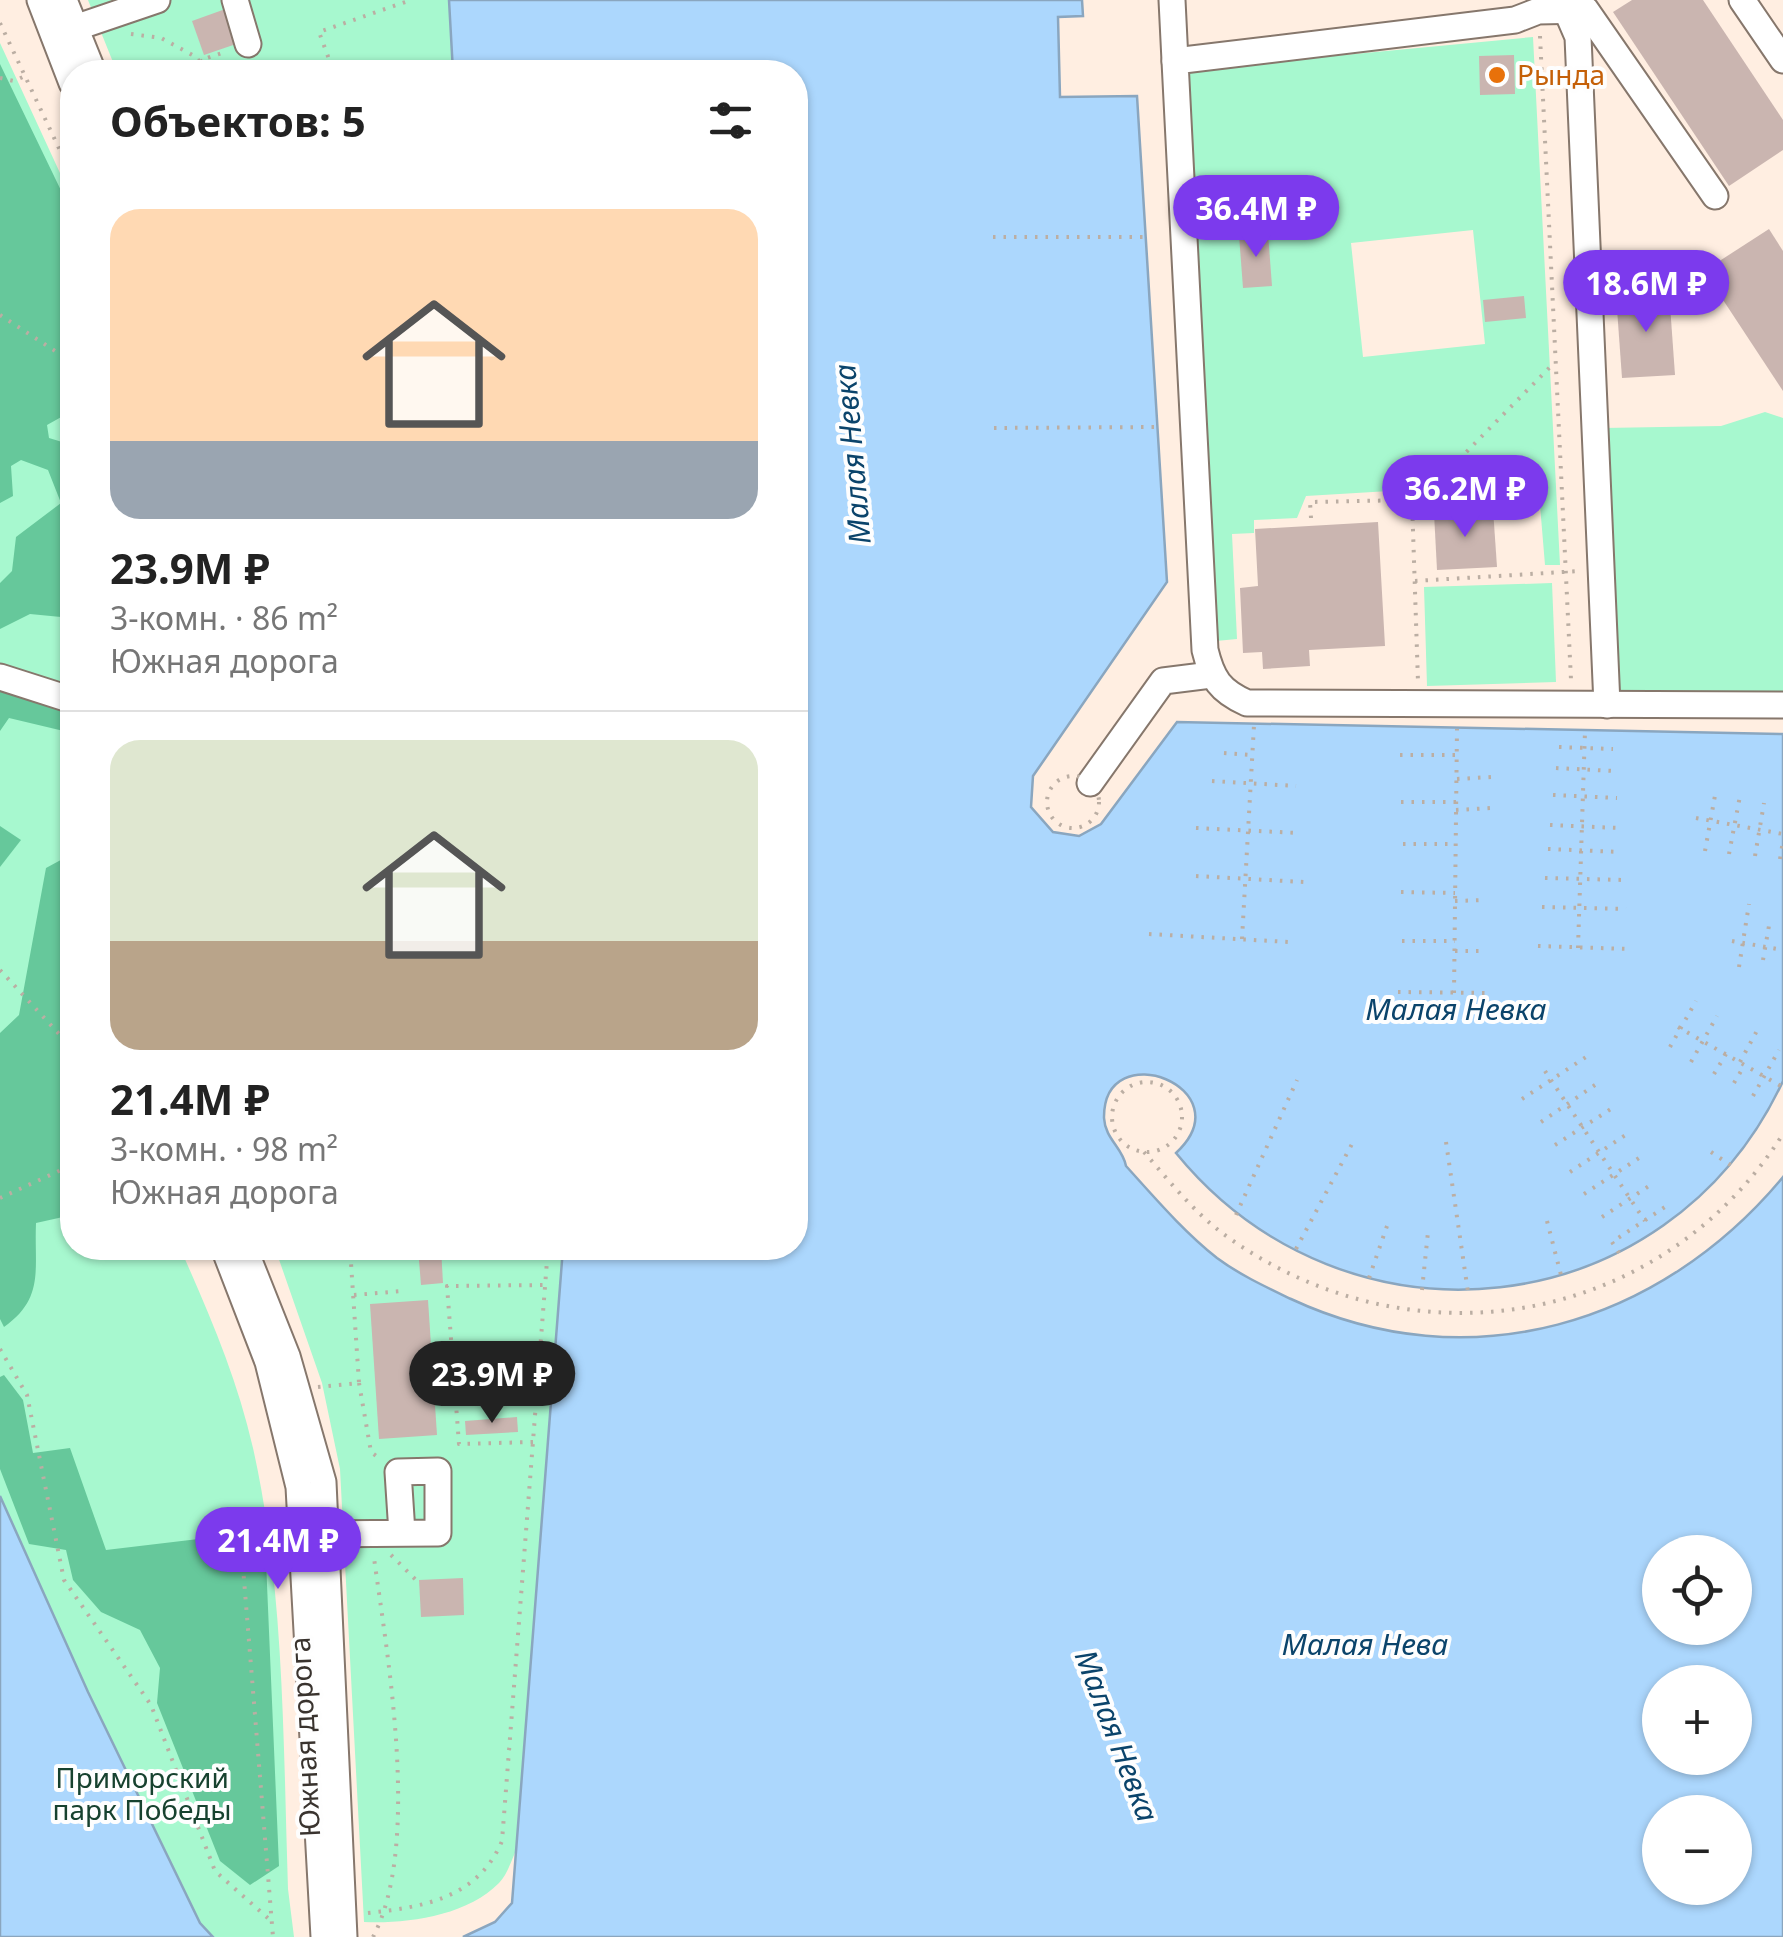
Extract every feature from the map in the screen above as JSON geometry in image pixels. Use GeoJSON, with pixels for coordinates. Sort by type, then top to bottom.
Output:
{"type":"FeatureCollection","features":[{"type":"Feature","properties":{"kind":"street"},"geometry":{"type":"LineString","coordinates":[[40,0],[85,60]]}},
{"type":"Feature","properties":{"kind":"street"},"geometry":{"type":"LineString","coordinates":[[64,0],[68,60]]}},
{"type":"Feature","properties":{"kind":"street"},"geometry":{"type":"LineString","coordinates":[[64,31],[156,0]]}},
{"type":"Feature","properties":{"kind":"street"},"geometry":{"type":"LineString","coordinates":[[234,0],[248,44]]}},
{"type":"Feature","properties":{"kind":"street"},"geometry":{"type":"LineString","coordinates":[[1172,0],[1205,650],[1212,675],[1224,692],[1247,704],[1783,706]]}},
{"type":"Feature","properties":{"kind":"street"},"geometry":{"type":"LineString","coordinates":[[1742,0],[1783,60]]}},
{"type":"Feature","properties":{"kind":"street"},"geometry":{"type":"LineString","coordinates":[[1174,61],[1515,20],[1554,7],[1586,10],[1716,196]]}},
{"type":"Feature","properties":{"kind":"street"},"geometry":{"type":"LineString","coordinates":[[1554,7],[1578,37],[1607,705]]}},
{"type":"Feature","properties":{"kind":"street"},"geometry":{"type":"LineString","coordinates":[[1588,281],[1650,278]]}},
{"type":"Feature","properties":{"kind":"street"},"geometry":{"type":"LineString","coordinates":[[1090,782],[1163,681],[1212,675]]}},
{"type":"Feature","properties":{"kind":"street"},"geometry":{"type":"LineString","coordinates":[[0,677],[60,696]]}},
{"type":"Feature","properties":{"kind":"street","name":"Южная дорога"},"geometry":{"type":"LineString","coordinates":[[230,1260],[301,1400]]}},
{"type":"Feature","properties":{"kind":"street","name":"Южная дорога"},"geometry":{"type":"LineString","coordinates":[[248,1260],[301,1400],[322,1482],[314,1534],[341,1918],[324,1937]]}},
{"type":"Feature","properties":{"kind":"street"},"geometry":{"type":"LineString","coordinates":[[314,1534],[370,1534],[438,1532],[438,1472],[398,1472],[402,1533]]}},
{"type":"Feature","properties":{"kind":"path"},"geometry":{"type":"LineString","coordinates":[[330,60],[319,32],[392,3],[412,0]]}},
{"type":"Feature","properties":{"kind":"path"},"geometry":{"type":"LineString","coordinates":[[1554,7],[1554,363],[1572,706]]}},
{"type":"Feature","properties":{"kind":"path"},"geometry":{"type":"LineString","coordinates":[[104,16],[130,33],[161,38],[198,59],[248,44]]}},
{"type":"Feature","properties":{"kind":"path"},"geometry":{"type":"LineString","coordinates":[[0,23],[60,150]]}},
{"type":"Feature","properties":{"kind":"path"},"geometry":{"type":"LineString","coordinates":[[0,78],[14,81],[25,76]]}},
{"type":"Feature","properties":{"kind":"path"},"geometry":{"type":"LineString","coordinates":[[993,237],[1146,237]]}},
{"type":"Feature","properties":{"kind":"path"},"geometry":{"type":"LineString","coordinates":[[0,315],[60,354]]}},
{"type":"Feature","properties":{"kind":"path"},"geometry":{"type":"LineString","coordinates":[[1311,518],[1310,502],[1412,500],[1424,496],[1554,363]]}},
{"type":"Feature","properties":{"kind":"path"},"geometry":{"type":"LineString","coordinates":[[994,428],[1157,427]]}},
{"type":"Feature","properties":{"kind":"path"},"geometry":{"type":"LineString","coordinates":[[1412,500],[1419,707]]}},
{"type":"Feature","properties":{"kind":"path"},"geometry":{"type":"LineString","coordinates":[[1414,580],[1565,572]]}},
{"type":"Feature","properties":{"kind":"path"},"geometry":{"type":"LineString","coordinates":[[1242,939],[1254,725]]}},
{"type":"Feature","properties":{"kind":"path"},"geometry":{"type":"LineString","coordinates":[[1454,993],[1457,728]]}},
{"type":"Feature","properties":{"kind":"path"},"geometry":{"type":"LineString","coordinates":[[1578,948],[1585,731]]}},
{"type":"Feature","properties":{"kind":"path"},"geometry":{"type":"LineString","coordinates":[[1559,747],[1613,749]]}},
{"type":"Feature","properties":{"kind":"path"},"geometry":{"type":"LineString","coordinates":[[1224,754],[1252,755]]}},
{"type":"Feature","properties":{"kind":"path"},"geometry":{"type":"LineString","coordinates":[[1400,755],[1457,756]]}},
{"type":"Feature","properties":{"kind":"path"},"geometry":{"type":"LineString","coordinates":[[1556,768],[1614,771]]}},
{"type":"Feature","properties":{"kind":"path"},"geometry":{"type":"LineString","coordinates":[[1067,776],[1090,782],[1099,798],[1092,821],[1075,829],[1053,820],[1046,803],[1052,786],[1067,776]]}},
{"type":"Feature","properties":{"kind":"path"},"geometry":{"type":"LineString","coordinates":[[1456,779],[1491,777]]}},
{"type":"Feature","properties":{"kind":"path"},"geometry":{"type":"LineString","coordinates":[[1212,781],[1296,786]]}},
{"type":"Feature","properties":{"kind":"path"},"geometry":{"type":"LineString","coordinates":[[1704,851],[1716,790]]}},
{"type":"Feature","properties":{"kind":"path"},"geometry":{"type":"LineString","coordinates":[[1553,795],[1617,798]]}},
{"type":"Feature","properties":{"kind":"path"},"geometry":{"type":"LineString","coordinates":[[1730,854],[1740,796]]}},
{"type":"Feature","properties":{"kind":"path"},"geometry":{"type":"LineString","coordinates":[[1401,802],[1456,802]]}},
{"type":"Feature","properties":{"kind":"path"},"geometry":{"type":"LineString","coordinates":[[1755,856],[1764,802]]}},
{"type":"Feature","properties":{"kind":"path"},"geometry":{"type":"LineString","coordinates":[[1456,810],[1491,808]]}},
{"type":"Feature","properties":{"kind":"path"},"geometry":{"type":"LineString","coordinates":[[1696,818],[1783,838],[1780,859]]}},
{"type":"Feature","properties":{"kind":"path"},"geometry":{"type":"LineString","coordinates":[[1550,825],[1619,828]]}},
{"type":"Feature","properties":{"kind":"path"},"geometry":{"type":"LineString","coordinates":[[1196,828],[1298,834]]}},
{"type":"Feature","properties":{"kind":"path"},"geometry":{"type":"LineString","coordinates":[[1404,844],[1456,844]]}},
{"type":"Feature","properties":{"kind":"path"},"geometry":{"type":"LineString","coordinates":[[1548,849],[1621,852]]}},
{"type":"Feature","properties":{"kind":"path"},"geometry":{"type":"LineString","coordinates":[[1196,876],[1304,882]]}},
{"type":"Feature","properties":{"kind":"path"},"geometry":{"type":"LineString","coordinates":[[1544,878],[1624,880]]}},
{"type":"Feature","properties":{"kind":"path"},"geometry":{"type":"LineString","coordinates":[[1401,892],[1455,892]]}},
{"type":"Feature","properties":{"kind":"path"},"geometry":{"type":"LineString","coordinates":[[1455,901],[1486,900]]}},
{"type":"Feature","properties":{"kind":"path"},"geometry":{"type":"LineString","coordinates":[[1738,966],[1750,904]]}},
{"type":"Feature","properties":{"kind":"path"},"geometry":{"type":"LineString","coordinates":[[1542,907],[1626,909]]}},
{"type":"Feature","properties":{"kind":"path"},"geometry":{"type":"LineString","coordinates":[[1763,960],[1770,920]]}},
{"type":"Feature","properties":{"kind":"path"},"geometry":{"type":"LineString","coordinates":[[1149,934],[1289,942]]}},
{"type":"Feature","properties":{"kind":"path"},"geometry":{"type":"LineString","coordinates":[[1402,940],[1455,941]]}},
{"type":"Feature","properties":{"kind":"path"},"geometry":{"type":"LineString","coordinates":[[1732,941],[1783,950]]}},
{"type":"Feature","properties":{"kind":"path"},"geometry":{"type":"LineString","coordinates":[[1538,946],[1629,949]]}},
{"type":"Feature","properties":{"kind":"path"},"geometry":{"type":"LineString","coordinates":[[1454,950],[1480,951]]}},
{"type":"Feature","properties":{"kind":"path"},"geometry":{"type":"LineString","coordinates":[[0,970],[60,1035]]}},
{"type":"Feature","properties":{"kind":"path"},"geometry":{"type":"LineString","coordinates":[[1398,992],[1489,993]]}},
{"type":"Feature","properties":{"kind":"path"},"geometry":{"type":"LineString","coordinates":[[1670,1047],[1696,1001]]}},
{"type":"Feature","properties":{"kind":"path"},"geometry":{"type":"LineString","coordinates":[[1691,1062],[1717,1016]]}},
{"type":"Feature","properties":{"kind":"path"},"geometry":{"type":"LineString","coordinates":[[1679,1027],[1781,1086]]}},
{"type":"Feature","properties":{"kind":"path"},"geometry":{"type":"LineString","coordinates":[[1734,1083],[1759,1027]]}},
{"type":"Feature","properties":{"kind":"path"},"geometry":{"type":"LineString","coordinates":[[1752,1096],[1779,1050]]}},
{"type":"Feature","properties":{"kind":"path"},"geometry":{"type":"LineString","coordinates":[[1714,1074],[1726,1054]]}},
{"type":"Feature","properties":{"kind":"path"},"geometry":{"type":"LineString","coordinates":[[1522,1099],[1586,1057]]}},
{"type":"Feature","properties":{"kind":"path"},"geometry":{"type":"LineString","coordinates":[[1545,1070],[1644,1221]]}},
{"type":"Feature","properties":{"kind":"path"},"geometry":{"type":"LineString","coordinates":[[1236,1215],[1297,1080]]}},
{"type":"Feature","properties":{"kind":"path"},"geometry":{"type":"LineString","coordinates":[[1144,1152],[1166,1147],[1182,1122],[1175,1094],[1151,1081],[1123,1090],[1112,1116],[1119,1138],[1144,1152],[1227,1237],[1315,1284],[1398,1310],[1469,1315],[1548,1303],[1636,1271],[1744,1187],[1783,1134]]}},
{"type":"Feature","properties":{"kind":"path"},"geometry":{"type":"LineString","coordinates":[[1540,1122],[1598,1084]]}},
{"type":"Feature","properties":{"kind":"path"},"geometry":{"type":"LineString","coordinates":[[1555,1146],[1614,1107]]}},
{"type":"Feature","properties":{"kind":"path"},"geometry":{"type":"LineString","coordinates":[[1570,1172],[1630,1132]]}},
{"type":"Feature","properties":{"kind":"path"},"geometry":{"type":"LineString","coordinates":[[1446,1142],[1468,1292]]}},
{"type":"Feature","properties":{"kind":"path"},"geometry":{"type":"LineString","coordinates":[[1296,1250],[1352,1144]]}},
{"type":"Feature","properties":{"kind":"path"},"geometry":{"type":"LineString","coordinates":[[1711,1152],[1732,1166]]}},
{"type":"Feature","properties":{"kind":"path"},"geometry":{"type":"LineString","coordinates":[[1584,1194],[1642,1156]]}},
{"type":"Feature","properties":{"kind":"path"},"geometry":{"type":"LineString","coordinates":[[0,1198],[60,1170]]}},
{"type":"Feature","properties":{"kind":"path"},"geometry":{"type":"LineString","coordinates":[[1602,1217],[1652,1184]]}},
{"type":"Feature","properties":{"kind":"path"},"geometry":{"type":"LineString","coordinates":[[1620,1253],[1612,1242],[1668,1205]]}},
{"type":"Feature","properties":{"kind":"path"},"geometry":{"type":"LineString","coordinates":[[1547,1221],[1562,1275]]}},
{"type":"Feature","properties":{"kind":"path"},"geometry":{"type":"LineString","coordinates":[[1370,1278],[1386,1226]]}},
{"type":"Feature","properties":{"kind":"path"},"geometry":{"type":"LineString","coordinates":[[1422,1290],[1428,1232]]}},
{"type":"Feature","properties":{"kind":"path"},"geometry":{"type":"LineString","coordinates":[[351,1260],[359,1383],[372,1452],[398,1472]]}},
{"type":"Feature","properties":{"kind":"path"},"geometry":{"type":"LineString","coordinates":[[341,1918],[387,1911],[471,1886],[484,1874],[502,1841],[547,1260]]}},
{"type":"Feature","properties":{"kind":"path"},"geometry":{"type":"LineString","coordinates":[[532,1442],[459,1444],[447,1286],[545,1284]]}},
{"type":"Feature","properties":{"kind":"path"},"geometry":{"type":"LineString","coordinates":[[354,1295],[402,1292]]}},
{"type":"Feature","properties":{"kind":"path"},"geometry":{"type":"LineString","coordinates":[[0,1349],[28,1395],[64,1580],[150,1705],[215,1871],[270,1920]]}},
{"type":"Feature","properties":{"kind":"path"},"geometry":{"type":"LineString","coordinates":[[453,1366],[539,1362]]}},
{"type":"Feature","properties":{"kind":"path"},"geometry":{"type":"LineString","coordinates":[[301,1400],[359,1383]]}},
{"type":"Feature","properties":{"kind":"path"},"geometry":{"type":"LineString","coordinates":[[370,1534],[387,1654],[396,1797],[396,1860],[387,1911],[373,1937]]}},
{"type":"Feature","properties":{"kind":"path"},"geometry":{"type":"LineString","coordinates":[[242,1555],[274,1937]]}},
{"type":"Feature","properties":{"kind":"green space"},"geometry":{"type":"Polygon","coordinates":[[[88,0],[449,0],[452,60],[112,60],[88,0]]]}},
{"type":"Feature","properties":{"kind":"green space"},"geometry":{"type":"Polygon","coordinates":[[[1533,37],[1560,565],[1545,565],[1540,505],[1425,511],[1423,489],[1306,496],[1297,518],[1254,520],[1254,533],[1232,534],[1237,639],[1216,641],[1186,70],[1533,37]],[[1473,230],[1351,243],[1363,357],[1485,344],[1473,230]]]}},
{"type":"Feature","properties":{"kind":"green space","name":"Приморский парк Победы"},"geometry":{"type":"Polygon","coordinates":[[[0,43],[60,173],[60,1260],[185,1260],[239,1396],[263,1502],[277,1612],[288,1889],[294,1937],[0,1937],[0,43]]]}},
{"type":"Feature","properties":{"kind":"green space"},"geometry":{"type":"Polygon","coordinates":[[[0,64],[60,188],[60,418],[47,425],[49,438],[60,441],[60,500],[48,470],[21,460],[11,466],[13,496],[0,503],[0,64]]]}},
{"type":"Feature","properties":{"kind":"green space"},"geometry":{"type":"Polygon","coordinates":[[[1765,412],[1783,418],[1783,693],[1617,690],[1603,428],[1721,426],[1765,412]]]}},
{"type":"Feature","properties":{"kind":"green space"},"geometry":{"type":"Polygon","coordinates":[[[60,504],[60,617],[30,614],[0,629],[0,583],[12,571],[16,537],[60,504]]]}},
{"type":"Feature","properties":{"kind":"green space"},"geometry":{"type":"Polygon","coordinates":[[[1552,583],[1556,682],[1427,686],[1424,587],[1552,583]]]}},
{"type":"Feature","properties":{"kind":"green space"},"geometry":{"type":"Polygon","coordinates":[[[0,690],[60,709],[60,730],[9,718],[0,731],[0,690]]]}},
{"type":"Feature","properties":{"kind":"green space"},"geometry":{"type":"Polygon","coordinates":[[[0,826],[21,840],[0,867],[0,826]]]}},
{"type":"Feature","properties":{"kind":"green space"},"geometry":{"type":"Polygon","coordinates":[[[60,860],[60,1218],[36,1223],[32,1293],[17,1316],[4,1327],[0,1319],[0,1033],[19,1015],[46,868],[60,860]]]}},
{"type":"Feature","properties":{"kind":"green space"},"geometry":{"type":"Polygon","coordinates":[[[279,1260],[562,1260],[517,1848],[502,1880],[486,1894],[435,1916],[364,1922],[340,1469],[322,1383],[279,1260]]]}},
{"type":"Feature","properties":{"kind":"green space"},"geometry":{"type":"Polygon","coordinates":[[[4,1375],[23,1400],[33,1453],[70,1448],[106,1550],[232,1535],[266,1561],[279,1866],[250,1885],[220,1861],[157,1703],[160,1668],[140,1630],[101,1612],[73,1580],[66,1550],[29,1544],[0,1469],[0,1377],[4,1375]]]}},
{"type":"Feature","properties":{"kind":"water"},"geometry":{"type":"Polygon","coordinates":[[[449,0],[1082,0],[1083,16],[1058,17],[1060,97],[1137,96],[1167,582],[1033,776],[1031,807],[1053,832],[1079,836],[1101,824],[1177,722],[1783,734],[1783,1081],[1731,1163],[1664,1225],[1585,1267],[1500,1287],[1412,1286],[1326,1264],[1246,1220],[1176,1153],[1193,1129],[1194,1108],[1184,1091],[1166,1079],[1145,1075],[1125,1078],[1110,1092],[1104,1118],[1107,1132],[1126,1166],[1181,1225],[1226,1264],[1291,1299],[1358,1324],[1426,1336],[1492,1336],[1558,1325],[1620,1303],[1679,1270],[1734,1228],[1783,1177],[1783,1937],[463,1937],[495,1922],[512,1903],[562,1260],[808,1260],[808,60],[452,60],[449,0]]]}},
{"type":"Feature","properties":{"kind":"water"},"geometry":{"type":"Polygon","coordinates":[[[0,1496],[88,1692],[200,1923],[213,1937],[0,1937],[0,1496]]]}},
{"type":"Feature","properties":{"kind":"building"},"geometry":{"type":"Polygon","coordinates":[[[1632,0],[1703,0],[1783,120],[1783,150],[1729,186],[1613,12],[1632,0]]]}},
{"type":"Feature","properties":{"kind":"building"},"geometry":{"type":"Polygon","coordinates":[[[231,7],[242,42],[204,55],[192,21],[231,7]]]}},
{"type":"Feature","properties":{"kind":"building","name":"Рында"},"geometry":{"type":"Polygon","coordinates":[[[1514,55],[1515,94],[1480,95],[1479,56],[1514,55]]]}},
{"type":"Feature","properties":{"kind":"building"},"geometry":{"type":"Polygon","coordinates":[[[1769,229],[1783,251],[1783,391],[1704,271],[1769,229]]]}},
{"type":"Feature","properties":{"kind":"building"},"geometry":{"type":"Polygon","coordinates":[[[1268,233],[1272,286],[1243,288],[1239,235],[1268,233]]]}},
{"type":"Feature","properties":{"kind":"building"},"geometry":{"type":"Polygon","coordinates":[[[1669,291],[1675,375],[1622,378],[1616,295],[1669,291]]]}},
{"type":"Feature","properties":{"kind":"building"},"geometry":{"type":"Polygon","coordinates":[[[1524,296],[1526,318],[1485,322],[1483,300],[1524,296]]]}},
{"type":"Feature","properties":{"kind":"building"},"geometry":{"type":"Polygon","coordinates":[[[1493,509],[1497,567],[1437,570],[1434,513],[1493,509]]]}},
{"type":"Feature","properties":{"kind":"building"},"geometry":{"type":"Polygon","coordinates":[[[1378,522],[1385,646],[1309,650],[1310,666],[1263,669],[1262,652],[1243,653],[1240,588],[1258,586],[1255,529],[1378,522]]]}},
{"type":"Feature","properties":{"kind":"building"},"geometry":{"type":"Polygon","coordinates":[[[419,1260],[442,1260],[443,1283],[421,1285],[419,1260]]]}},
{"type":"Feature","properties":{"kind":"building"},"geometry":{"type":"Polygon","coordinates":[[[428,1300],[437,1435],[379,1439],[370,1304],[428,1300]]]}},
{"type":"Feature","properties":{"kind":"building"},"geometry":{"type":"Polygon","coordinates":[[[517,1417],[518,1432],[466,1435],[465,1421],[517,1417]]]}},
{"type":"Feature","properties":{"kind":"building"},"geometry":{"type":"Polygon","coordinates":[[[463,1578],[464,1615],[421,1617],[419,1580],[463,1578]]]}},
{"type":"Feature","properties":{"kind":"place","name":"Рында"},"geometry":{"type":"Point","coordinates":[1497,75]}},
{"type":"Feature","properties":{"kind":"water label","name":"Малая Невка"},"geometry":{"type":"Point","coordinates":[853,454]}},
{"type":"Feature","properties":{"kind":"water label","name":"Малая Невка"},"geometry":{"type":"Point","coordinates":[1456,1010]}},
{"type":"Feature","properties":{"kind":"water label","name":"Малая Нева"},"geometry":{"type":"Point","coordinates":[1365,1645]}},
{"type":"Feature","properties":{"kind":"water label","name":"Малая Невка"},"geometry":{"type":"Point","coordinates":[1116,1736]}}]}
